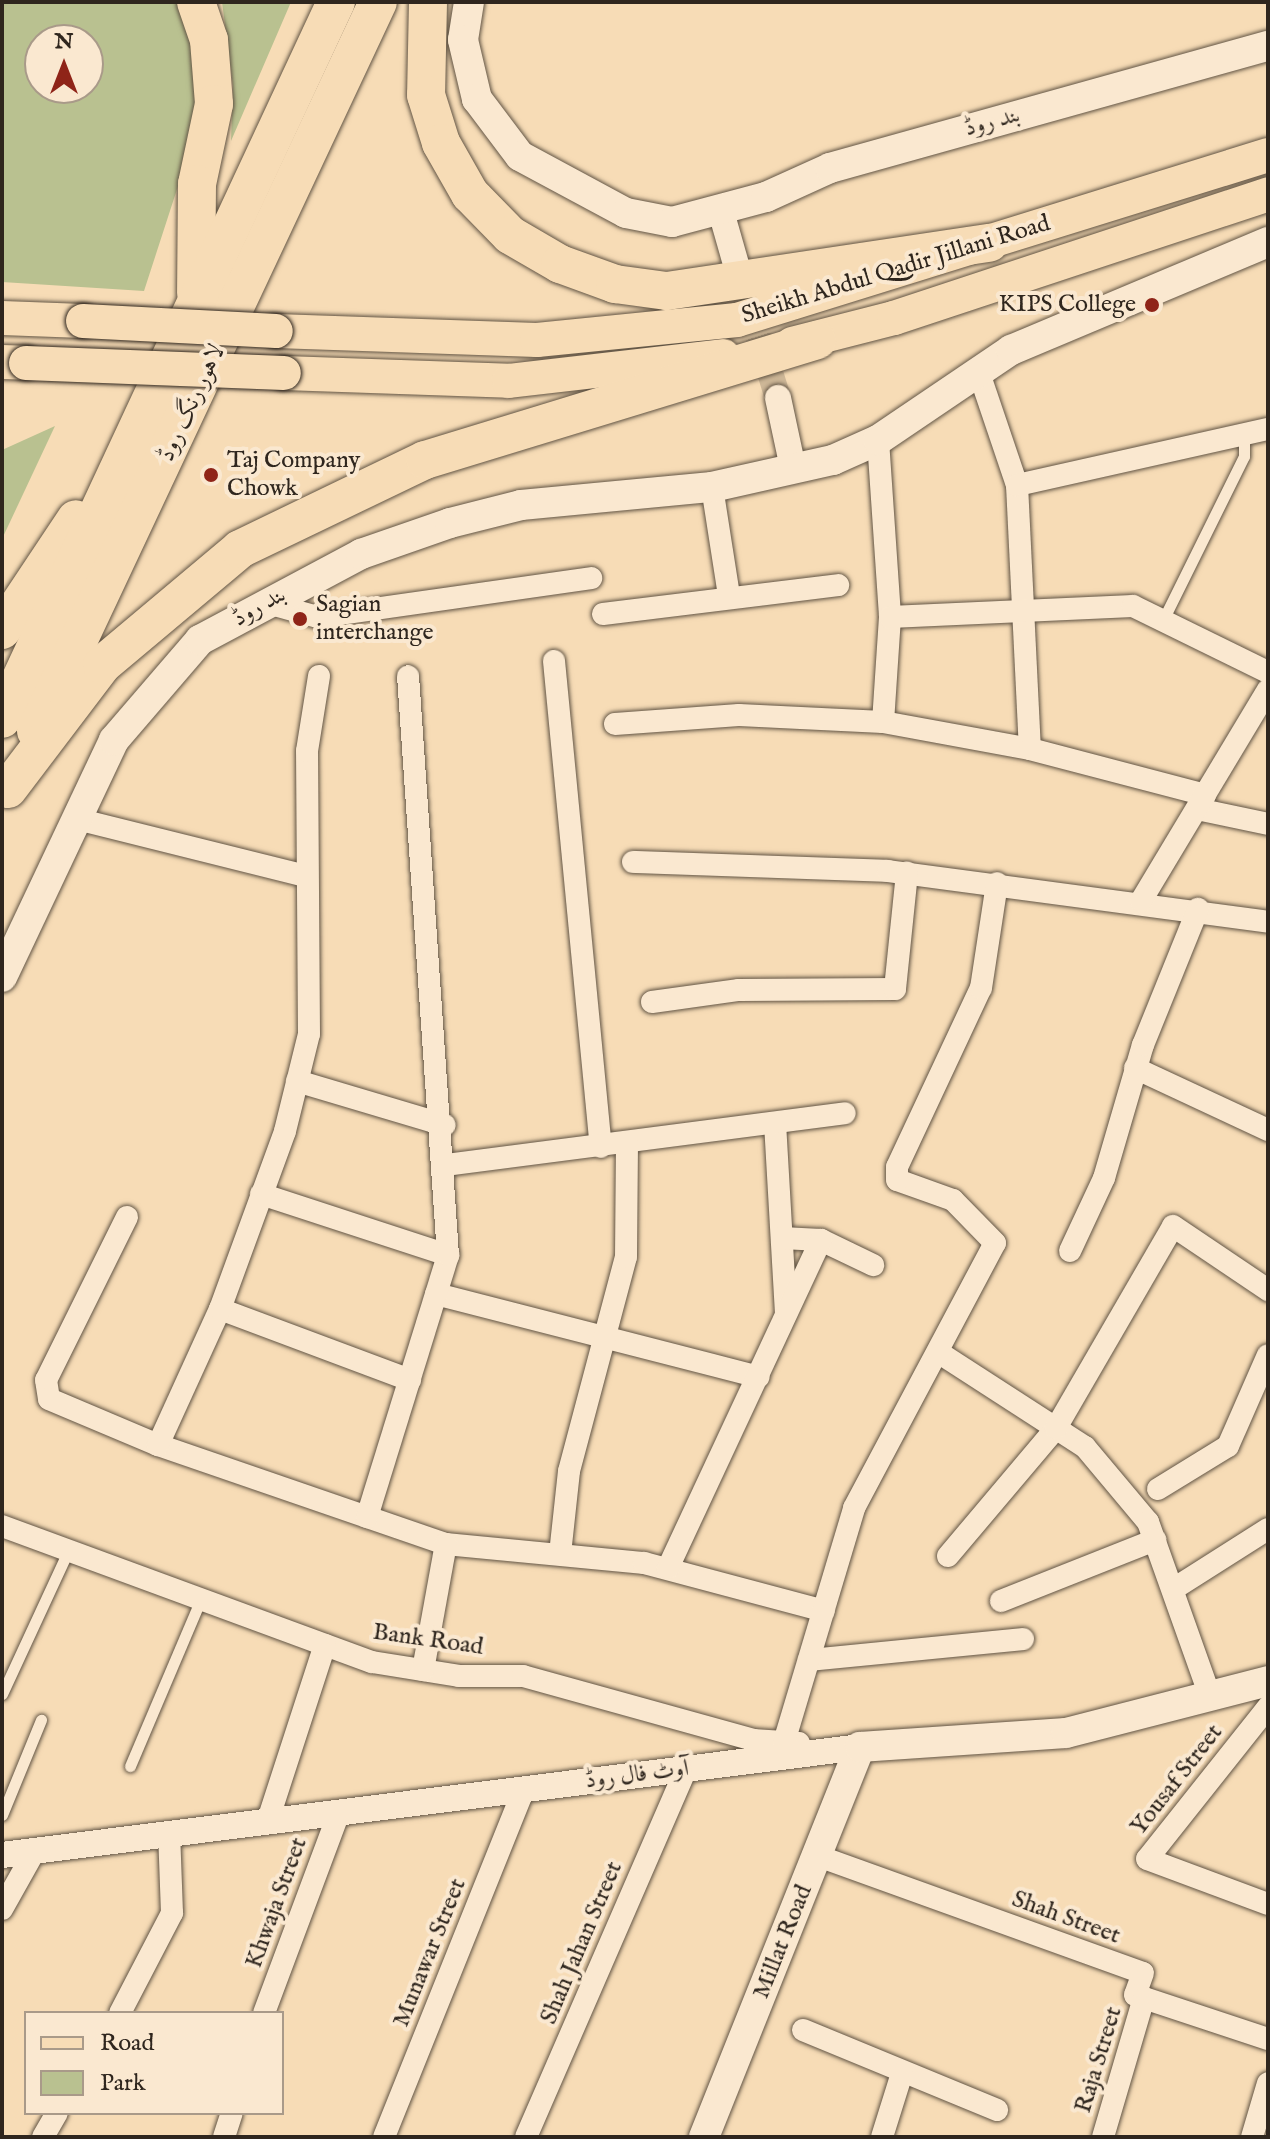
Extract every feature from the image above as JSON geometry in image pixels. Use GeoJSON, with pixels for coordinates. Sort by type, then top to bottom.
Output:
{"type":"FeatureCollection","features":[{"type":"Feature","properties":{"kind":"highway"},"geometry":{"type":"LineString","coordinates":[[196,2],[209,40],[214,104],[197,184],[196,304]]}},
{"type":"Feature","properties":{"kind":"highway","name":"لاہور رنگ روڈ"},"geometry":{"type":"LineString","coordinates":[[2,719],[336,2]]}},
{"type":"Feature","properties":{"kind":"highway","name":"لاہور رنگ روڈ"},"geometry":{"type":"LineString","coordinates":[[5,795],[378,2]]}},
{"type":"Feature","properties":{"kind":"highway"},"geometry":{"type":"LineString","coordinates":[[428,2],[426,95],[441,143],[470,194],[510,235],[560,264],[615,284],[667,291],[989,243]]}},
{"type":"Feature","properties":{"kind":"highway"},"geometry":{"type":"LineString","coordinates":[[5,795],[102,665],[240,549],[425,460],[817,340]]}},
{"type":"Feature","properties":{"kind":"highway"},"geometry":{"type":"LineString","coordinates":[[2,630],[138,432]]}},
{"type":"Feature","properties":{"kind":"main road","name":"بند روڈ"},"geometry":{"type":"LineString","coordinates":[[469,2],[463,40],[477,99],[520,156],[626,213],[672,222],[845,163],[1268,46]]}},
{"type":"Feature","properties":{"kind":"main road","name":"Sheikh Abdul Qadir Jillani Road"},"geometry":{"type":"LineString","coordinates":[[2,318],[445,341],[670,331],[830,295],[1268,155]]}},
{"type":"Feature","properties":{"kind":"main road","name":"Sheikh Abdul Qadir Jillani Road"},"geometry":{"type":"LineString","coordinates":[[14,362],[509,381],[817,340],[1268,194]]}},
{"type":"Feature","properties":{"kind":"main road","name":"بند روڈ"},"geometry":{"type":"LineString","coordinates":[[2,977],[114,740],[150,692],[200,640],[361,554],[492,512],[712,487],[793,468],[878,440],[978,370],[1268,242]]}},
{"type":"Feature","properties":{"kind":"main road","name":"آوٹ فال روڈ"},"geometry":{"type":"LineString","coordinates":[[860,1747],[1066,1733],[1268,1681]]}},
{"type":"Feature","properties":{"kind":"main road","name":"Millat Road"},"geometry":{"type":"LineString","coordinates":[[704,2137],[860,1747]]}},
{"type":"Feature","properties":{"kind":"street"},"geometry":{"type":"LineString","coordinates":[[720,208],[736,264]]}},
{"type":"Feature","properties":{"kind":"street"},"geometry":{"type":"LineString","coordinates":[[978,370],[1017,485],[1017,606],[1030,749]]}},
{"type":"Feature","properties":{"kind":"street"},"geometry":{"type":"LineString","coordinates":[[778,398],[793,468]]}},
{"type":"Feature","properties":{"kind":"street"},"geometry":{"type":"LineString","coordinates":[[1017,485],[1268,429]]}},
{"type":"Feature","properties":{"kind":"street"},"geometry":{"type":"LineString","coordinates":[[878,440],[890,617],[883,722]]}},
{"type":"Feature","properties":{"kind":"street"},"geometry":{"type":"LineString","coordinates":[[712,487],[729,596]]}},
{"type":"Feature","properties":{"kind":"street"},"geometry":{"type":"LineString","coordinates":[[267,603],[318,617],[591,578]]}},
{"type":"Feature","properties":{"kind":"street"},"geometry":{"type":"LineString","coordinates":[[603,614],[729,596],[838,585]]}},
{"type":"Feature","properties":{"kind":"street"},"geometry":{"type":"LineString","coordinates":[[890,617],[1017,606],[1133,606],[1163,620],[1268,687],[1141,901]]}},
{"type":"Feature","properties":{"kind":"street"},"geometry":{"type":"LineString","coordinates":[[554,661],[601,1147]]}},
{"type":"Feature","properties":{"kind":"street"},"geometry":{"type":"LineString","coordinates":[[158,1445],[220,1309],[297,1081],[311,990],[306,876],[307,751],[319,676]]}},
{"type":"Feature","properties":{"kind":"street"},"geometry":{"type":"LineString","coordinates":[[367,1517],[448,1255],[445,1125],[408,676]]}},
{"type":"Feature","properties":{"kind":"street"},"geometry":{"type":"LineString","coordinates":[[615,724],[739,715],[883,722],[1030,749],[1268,824]]}},
{"type":"Feature","properties":{"kind":"street"},"geometry":{"type":"LineString","coordinates":[[77,819],[306,876]]}},
{"type":"Feature","properties":{"kind":"street"},"geometry":{"type":"LineString","coordinates":[[633,862],[907,873],[1141,901],[1268,922]]}},
{"type":"Feature","properties":{"kind":"street"},"geometry":{"type":"LineString","coordinates":[[652,1002],[739,990],[895,989],[907,873]]}},
{"type":"Feature","properties":{"kind":"street"},"geometry":{"type":"LineString","coordinates":[[784,1742],[854,1508],[941,1354],[995,1243],[953,1200],[897,1180],[897,1167],[981,988],[997,883]]}},
{"type":"Feature","properties":{"kind":"street"},"geometry":{"type":"LineString","coordinates":[[1070,1251],[1104,1178],[1135,1068],[1198,909]]}},
{"type":"Feature","properties":{"kind":"street"},"geometry":{"type":"LineString","coordinates":[[1135,1068],[1268,1129]]}},
{"type":"Feature","properties":{"kind":"street"},"geometry":{"type":"LineString","coordinates":[[297,1081],[445,1125]]}},
{"type":"Feature","properties":{"kind":"street"},"geometry":{"type":"LineString","coordinates":[[446,1165],[627,1144],[845,1113]]}},
{"type":"Feature","properties":{"kind":"street"},"geometry":{"type":"LineString","coordinates":[[775,1123],[786,1317]]}},
{"type":"Feature","properties":{"kind":"street"},"geometry":{"type":"LineString","coordinates":[[560,1554],[569,1471],[606,1338],[632,1214],[627,1144]]}},
{"type":"Feature","properties":{"kind":"street"},"geometry":{"type":"LineString","coordinates":[[261,1194],[448,1255]]}},
{"type":"Feature","properties":{"kind":"street"},"geometry":{"type":"LineString","coordinates":[[127,1217],[43,1394],[158,1445],[446,1544],[668,1568],[824,1611]]}},
{"type":"Feature","properties":{"kind":"street"},"geometry":{"type":"LineString","coordinates":[[948,1556],[1056,1428],[1173,1226],[1268,1290]]}},
{"type":"Feature","properties":{"kind":"street"},"geometry":{"type":"LineString","coordinates":[[782,1238],[821,1240],[873,1265]]}},
{"type":"Feature","properties":{"kind":"street"},"geometry":{"type":"LineString","coordinates":[[668,1568],[821,1240]]}},
{"type":"Feature","properties":{"kind":"street"},"geometry":{"type":"LineString","coordinates":[[436,1294],[759,1377]]}},
{"type":"Feature","properties":{"kind":"street"},"geometry":{"type":"LineString","coordinates":[[220,1309],[410,1380]]}},
{"type":"Feature","properties":{"kind":"street"},"geometry":{"type":"LineString","coordinates":[[941,1354],[1085,1447],[1155,1540],[1175,1588],[1210,1696]]}},
{"type":"Feature","properties":{"kind":"street"},"geometry":{"type":"LineString","coordinates":[[1158,1489],[1228,1446],[1268,1355]]}},
{"type":"Feature","properties":{"kind":"street","name":"Bank Road"},"geometry":{"type":"LineString","coordinates":[[2,1526],[71,1547],[325,1645],[423,1670],[538,1679],[753,1740],[860,1747]]}},
{"type":"Feature","properties":{"kind":"street"},"geometry":{"type":"LineString","coordinates":[[1175,1588],[1268,1529]]}},
{"type":"Feature","properties":{"kind":"street"},"geometry":{"type":"LineString","coordinates":[[1001,1601],[1155,1540]]}},
{"type":"Feature","properties":{"kind":"street"},"geometry":{"type":"LineString","coordinates":[[423,1670],[446,1544]]}},
{"type":"Feature","properties":{"kind":"street"},"geometry":{"type":"LineString","coordinates":[[809,1660],[1023,1639]]}},
{"type":"Feature","properties":{"kind":"street"},"geometry":{"type":"LineString","coordinates":[[268,1820],[325,1645]]}},
{"type":"Feature","properties":{"kind":"street","name":"Yousaf Street"},"geometry":{"type":"LineString","coordinates":[[1268,1707],[1147,1859],[1268,1904]]}},
{"type":"Feature","properties":{"kind":"street","name":"آوٹ فال روڈ"},"geometry":{"type":"LineString","coordinates":[[2,1855],[860,1747]]}},
{"type":"Feature","properties":{"kind":"street","name":"Shah Jahan Street"},"geometry":{"type":"LineString","coordinates":[[526,2137],[686,1769]]}},
{"type":"Feature","properties":{"kind":"street","name":"Munawar Street"},"geometry":{"type":"LineString","coordinates":[[384,2137],[524,1789]]}},
{"type":"Feature","properties":{"kind":"street","name":"Khwaja Street"},"geometry":{"type":"LineString","coordinates":[[265,2011],[339,1812]]}},
{"type":"Feature","properties":{"kind":"street"},"geometry":{"type":"LineString","coordinates":[[121,2011],[172,1913],[169,1833]]}},
{"type":"Feature","properties":{"kind":"street"},"geometry":{"type":"LineString","coordinates":[[2,1909],[34,1852]]}},
{"type":"Feature","properties":{"kind":"street","name":"Shah Street"},"geometry":{"type":"LineString","coordinates":[[818,1856],[1143,1973],[1135,1995],[1144,1998]]}},
{"type":"Feature","properties":{"kind":"street"},"geometry":{"type":"LineString","coordinates":[[1144,1998],[1268,2039]]}},
{"type":"Feature","properties":{"kind":"street","name":"Raja Street"},"geometry":{"type":"LineString","coordinates":[[1103,2137],[1144,1998]]}},
{"type":"Feature","properties":{"kind":"street"},"geometry":{"type":"LineString","coordinates":[[803,2030],[997,2110]]}},
{"type":"Feature","properties":{"kind":"street"},"geometry":{"type":"LineString","coordinates":[[882,2137],[902,2073]]}},
{"type":"Feature","properties":{"kind":"street"},"geometry":{"type":"LineString","coordinates":[[1252,2137],[1268,2083]]}},
{"type":"Feature","properties":{"kind":"street"},"geometry":{"type":"LineString","coordinates":[[43,2137],[56,2115]]}},
{"type":"Feature","properties":{"kind":"street"},"geometry":{"type":"LineString","coordinates":[[224,2137],[231,2115]]}},
{"type":"Feature","properties":{"kind":"lane"},"geometry":{"type":"LineString","coordinates":[[1163,620],[1244,456],[1244,434]]}},
{"type":"Feature","properties":{"kind":"lane"},"geometry":{"type":"LineString","coordinates":[[2,1694],[71,1547]]}},
{"type":"Feature","properties":{"kind":"lane"},"geometry":{"type":"LineString","coordinates":[[130,1766],[201,1599]]}},
{"type":"Feature","properties":{"kind":"lane"},"geometry":{"type":"LineString","coordinates":[[2,1815],[41,1720]]}},
{"type":"Feature","properties":{"kind":"green space"},"geometry":{"type":"Polygon","coordinates":[[[2,2],[183,2],[199,60],[192,143],[144,291],[2,282],[2,2]]]}},
{"type":"Feature","properties":{"kind":"green space"},"geometry":{"type":"Polygon","coordinates":[[[222,2],[291,2],[231,141],[233,86],[222,2]]]}},
{"type":"Feature","properties":{"kind":"green space"},"geometry":{"type":"Polygon","coordinates":[[[55,426],[2,539],[2,450],[55,426]]]}},
{"type":"Feature","properties":{"kind":"tunnel"},"geometry":{"type":"LineString","coordinates":[[747,299],[778,398]]}},
{"type":"Feature","properties":{"kind":"place","name":"KIPS College"},"geometry":{"type":"Point","coordinates":[1152,305]}},
{"type":"Feature","properties":{"kind":"place","name":"Taj Company Chowk"},"geometry":{"type":"Point","coordinates":[211,475]}},
{"type":"Feature","properties":{"kind":"place","name":"Sagian interchange"},"geometry":{"type":"Point","coordinates":[300,619]}}]}
